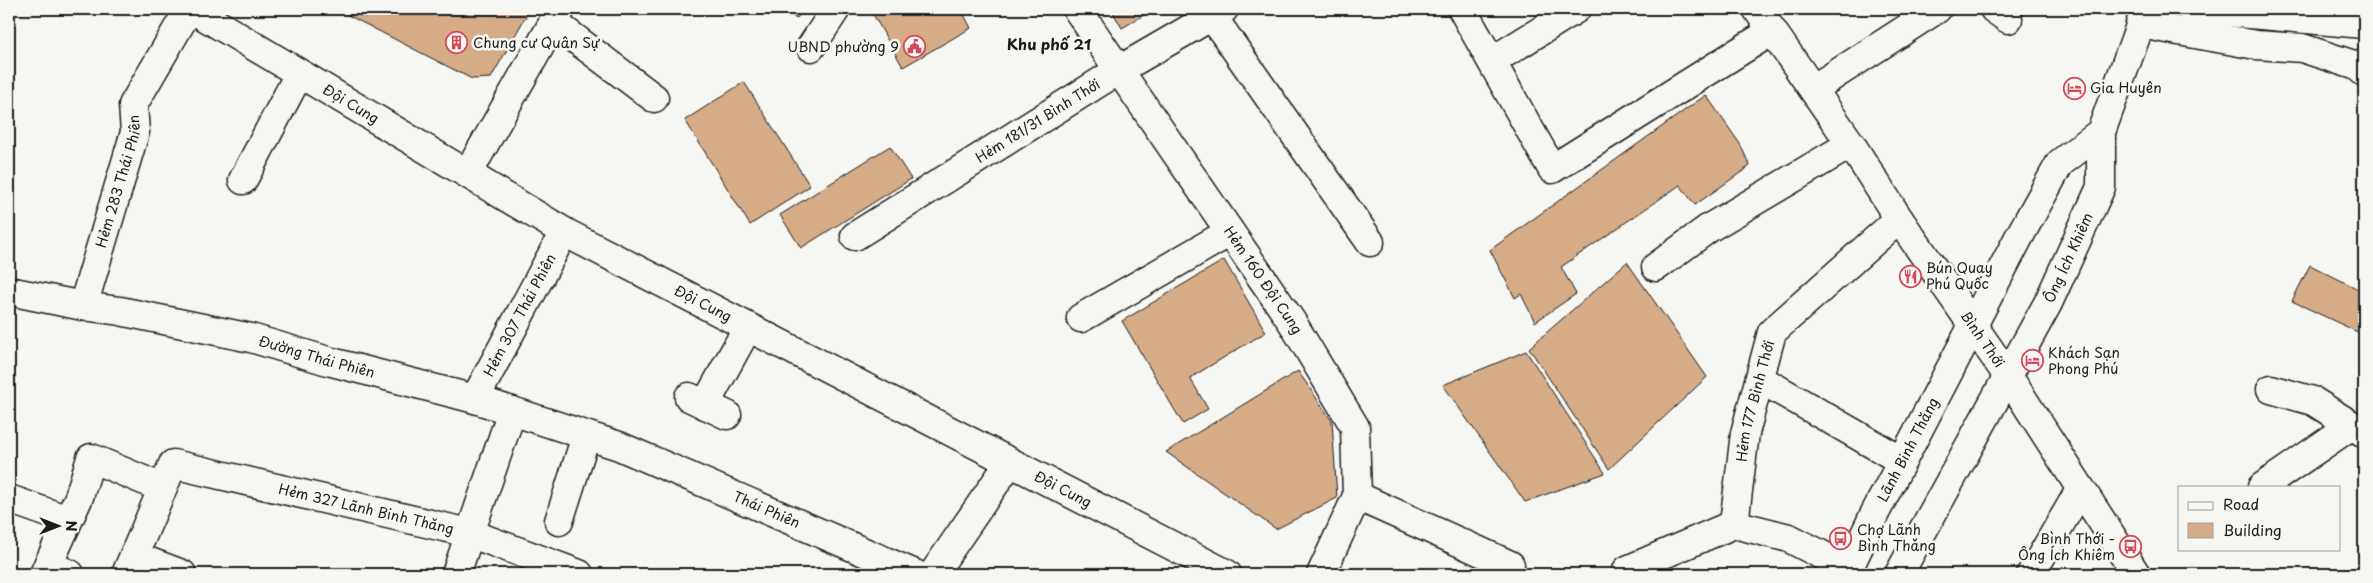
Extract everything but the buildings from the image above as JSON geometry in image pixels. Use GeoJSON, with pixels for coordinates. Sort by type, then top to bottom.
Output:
{"type":"FeatureCollection","features":[{"type":"Feature","properties":{"kind":"street","name":"Đội Cung"},"geometry":{"type":"LineString","coordinates":[[190,9],[468,173],[564,232],[1227,574]]}},
{"type":"Feature","properties":{"kind":"street","name":"Hẻm 283 Thái Phiên"},"geometry":{"type":"LineString","coordinates":[[83,306],[135,132],[133,105],[190,9]]}},
{"type":"Feature","properties":{"kind":"street"},"geometry":{"type":"LineString","coordinates":[[811,47],[836,9]]}},
{"type":"Feature","properties":{"kind":"street","name":"Hẻm 160 Đội Cung"},"geometry":{"type":"LineString","coordinates":[[1077,9],[1292,322],[1355,427],[1357,496],[1321,574]]}},
{"type":"Feature","properties":{"kind":"street"},"geometry":{"type":"LineString","coordinates":[[1462,9],[1552,169],[1765,20]]}},
{"type":"Feature","properties":{"kind":"street"},"geometry":{"type":"LineString","coordinates":[[1492,61],[1576,9]]}},
{"type":"Feature","properties":{"kind":"street"},"geometry":{"type":"LineString","coordinates":[[1813,89],[1937,9]]}},
{"type":"Feature","properties":{"kind":"street"},"geometry":{"type":"LineString","coordinates":[[2192,9],[2364,24]]}},
{"type":"Feature","properties":{"kind":"street"},"geometry":{"type":"LineString","coordinates":[[1218,12],[1370,242]]}},
{"type":"Feature","properties":{"kind":"street","name":"Hẻm 181/31 Bình Thới"},"geometry":{"type":"LineString","coordinates":[[855,236],[1119,70],[1218,12]]}},
{"type":"Feature","properties":{"kind":"street"},"geometry":{"type":"LineString","coordinates":[[468,173],[557,15],[654,98]]}},
{"type":"Feature","properties":{"kind":"street"},"geometry":{"type":"LineString","coordinates":[[2143,16],[2256,45],[2302,48],[2357,66],[2364,72]]}},
{"type":"Feature","properties":{"kind":"street","name":"Ông Ích Khiêm"},"geometry":{"type":"LineString","coordinates":[[2008,376],[2048,303],[2101,187],[2101,132],[2143,16]]}},
{"type":"Feature","properties":{"kind":"street","name":"Bình Thới"},"geometry":{"type":"LineString","coordinates":[[1765,20],[1851,144],[1898,219],[2008,376],[2136,574]]}},
{"type":"Feature","properties":{"kind":"street"},"geometry":{"type":"LineString","coordinates":[[243,180],[299,74]]}},
{"type":"Feature","properties":{"kind":"street"},"geometry":{"type":"LineString","coordinates":[[1972,326],[2060,163],[2101,132]]}},
{"type":"Feature","properties":{"kind":"street"},"geometry":{"type":"LineString","coordinates":[[1656,267],[1709,228],[1851,144]]}},
{"type":"Feature","properties":{"kind":"street","name":"Hẻm 177 Bình Thới"},"geometry":{"type":"LineString","coordinates":[[1734,524],[1745,434],[1772,332],[1898,219]]}},
{"type":"Feature","properties":{"kind":"street","name":"Hẻm 307 Thái Phiên"},"geometry":{"type":"LineString","coordinates":[[475,399],[564,232]]}},
{"type":"Feature","properties":{"kind":"street"},"geometry":{"type":"LineString","coordinates":[[1081,318],[1230,232]]}},
{"type":"Feature","properties":{"kind":"street","name":"Đường Thái Phiên"},"geometry":{"type":"LineString","coordinates":[[10,299],[120,310],[251,338],[328,361],[475,399],[619,446]]}},
{"type":"Feature","properties":{"kind":"street","name":"Lãnh Binh Thăng"},"geometry":{"type":"LineString","coordinates":[[1848,572],[1902,461],[1972,326]]}},
{"type":"Feature","properties":{"kind":"street"},"geometry":{"type":"LineString","coordinates":[[707,406],[748,327]]}},
{"type":"Feature","properties":{"kind":"street"},"geometry":{"type":"LineString","coordinates":[[1899,574],[2008,376]]}},
{"type":"Feature","properties":{"kind":"street"},"geometry":{"type":"LineString","coordinates":[[1760,379],[1902,461]]}},
{"type":"Feature","properties":{"kind":"street"},"geometry":{"type":"LineString","coordinates":[[2264,486],[2358,429],[2312,401],[2271,389]]}},
{"type":"Feature","properties":{"kind":"street"},"geometry":{"type":"LineString","coordinates":[[456,574],[512,410]]}},
{"type":"Feature","properties":{"kind":"street"},"geometry":{"type":"LineString","coordinates":[[558,520],[586,436]]}},
{"type":"Feature","properties":{"kind":"street","name":"Thái Phiên"},"geometry":{"type":"LineString","coordinates":[[619,446],[863,564],[915,574]]}},
{"type":"Feature","properties":{"kind":"street"},"geometry":{"type":"LineString","coordinates":[[54,571],[68,520],[91,458],[162,488],[130,565],[182,574]]}},
{"type":"Feature","properties":{"kind":"street"},"geometry":{"type":"LineString","coordinates":[[933,574],[1010,462]]}},
{"type":"Feature","properties":{"kind":"street","name":"Hẻm 327 Lãnh Binh Thăng"},"geometry":{"type":"LineString","coordinates":[[162,488],[172,464],[469,534],[579,574]]}},
{"type":"Feature","properties":{"kind":"street"},"geometry":{"type":"LineString","coordinates":[[2031,574],[2080,490]]}},
{"type":"Feature","properties":{"kind":"street"},"geometry":{"type":"LineString","coordinates":[[1357,496],[1510,565]]}},
{"type":"Feature","properties":{"kind":"street"},"geometry":{"type":"LineString","coordinates":[[9,499],[68,520]]}},
{"type":"Feature","properties":{"kind":"street"},"geometry":{"type":"LineString","coordinates":[[1627,570],[1734,524],[1788,538],[1848,572]]}},
{"type":"Feature","properties":{"kind":"place","name":"Chung cư Quân Sự"},"geometry":{"type":"Point","coordinates":[457,43]}},
{"type":"Feature","properties":{"kind":"place","name":"UBND phường 9"},"geometry":{"type":"Point","coordinates":[915,47]}},
{"type":"Feature","properties":{"kind":"place","name":"Gia Huyên"},"geometry":{"type":"Point","coordinates":[2074,88]}},
{"type":"Feature","properties":{"kind":"place","name":"Bún Quay Phú Quốc"},"geometry":{"type":"Point","coordinates":[1910,276]}},
{"type":"Feature","properties":{"kind":"place","name":"Khách Sạn Phong Phú"},"geometry":{"type":"Point","coordinates":[2032,361]}},
{"type":"Feature","properties":{"kind":"place","name":"Chợ Lãnh Bình Thăng"},"geometry":{"type":"Point","coordinates":[1841,538]}},
{"type":"Feature","properties":{"kind":"place","name":"Bình Thới - Ông Ích Khiêm"},"geometry":{"type":"Point","coordinates":[2131,547]}},
{"type":"Feature","properties":{"kind":"district","name":"Khu phố 21"},"geometry":{"type":"Point","coordinates":[1049,45]}}]}
